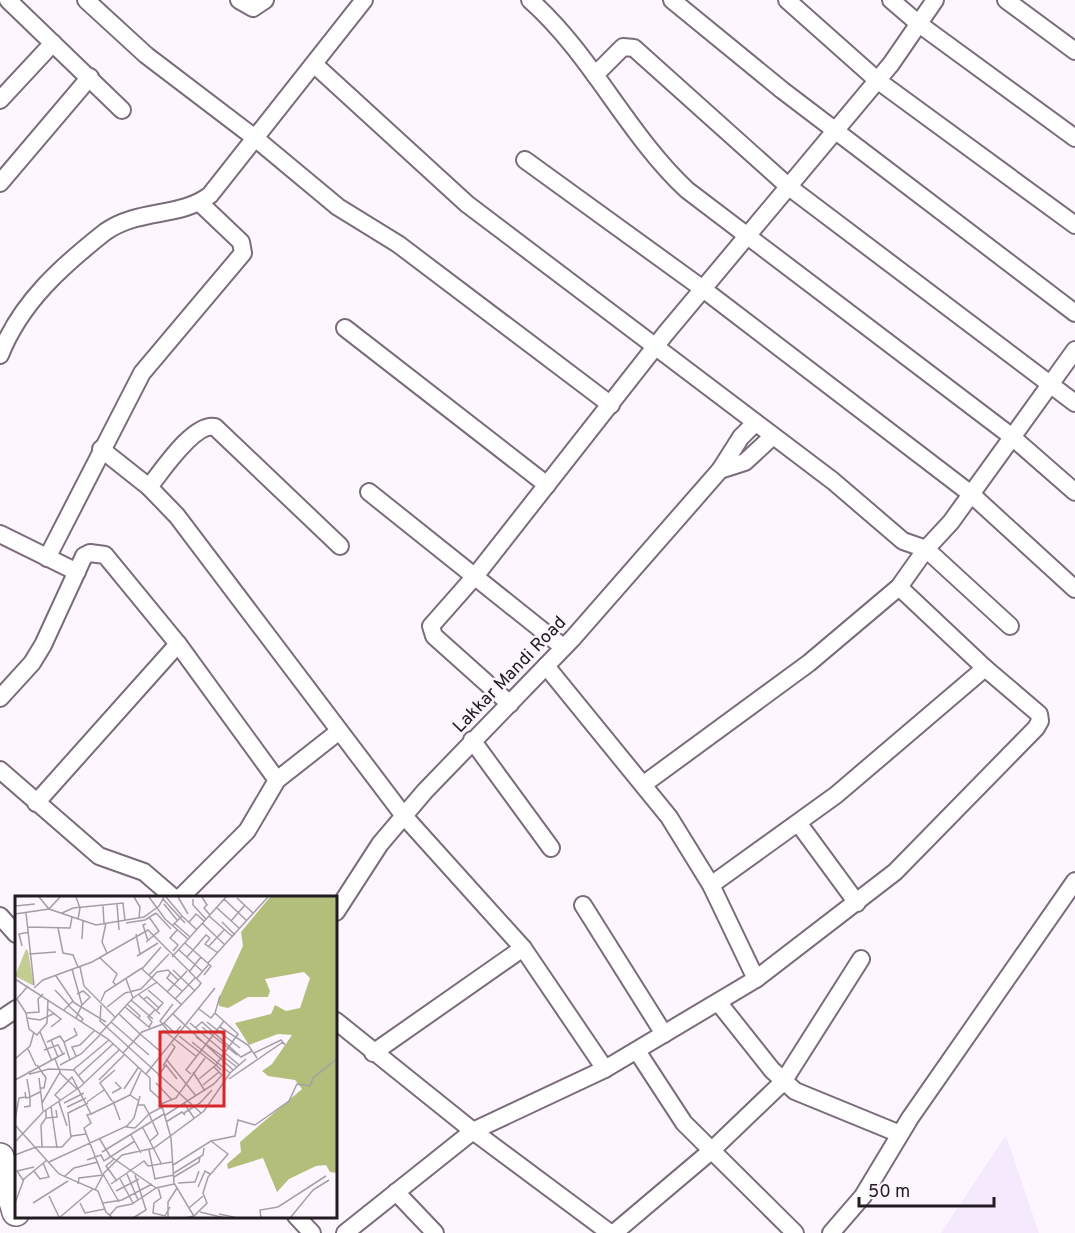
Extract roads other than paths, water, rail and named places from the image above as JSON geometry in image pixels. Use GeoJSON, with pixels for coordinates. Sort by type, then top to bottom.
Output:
{"type":"FeatureCollection","features":[{"type":"Feature","properties":{"kind":"main road"},"geometry":{"type":"LineString","coordinates":[[0,1157],[15,1204]]}},
{"type":"Feature","properties":{"kind":"main road"},"geometry":{"type":"LineString","coordinates":[[19,1218],[23,1233]]}},
{"type":"Feature","properties":{"kind":"street"},"geometry":{"type":"LineString","coordinates":[[8,0],[122,110]]}},
{"type":"Feature","properties":{"kind":"street"},"geometry":{"type":"LineString","coordinates":[[86,0],[146,55],[255,138],[338,207],[393,240],[611,405]]}},
{"type":"Feature","properties":{"kind":"street"},"geometry":{"type":"LineString","coordinates":[[239,0],[253,8],[265,0]]}},
{"type":"Feature","properties":{"kind":"street"},"geometry":{"type":"LineString","coordinates":[[0,355],[5,328],[36,293],[105,232],[116,224],[133,218],[200,203],[210,195],[315,65],[364,0]]}},
{"type":"Feature","properties":{"kind":"street"},"geometry":{"type":"LineString","coordinates":[[530,0],[595,75],[673,177],[1011,436],[1075,492]]}},
{"type":"Feature","properties":{"kind":"street"},"geometry":{"type":"LineString","coordinates":[[672,0],[836,130],[1075,313]]}},
{"type":"Feature","properties":{"kind":"street"},"geometry":{"type":"LineString","coordinates":[[787,0],[877,80],[1075,225]]}},
{"type":"Feature","properties":{"kind":"street"},"geometry":{"type":"LineString","coordinates":[[891,0],[919,24],[1075,138]]}},
{"type":"Feature","properties":{"kind":"street"},"geometry":{"type":"LineString","coordinates":[[510,704],[430,631],[435,620],[476,575],[703,289],[877,80],[935,0]]}},
{"type":"Feature","properties":{"kind":"street"},"geometry":{"type":"LineString","coordinates":[[1006,0],[1075,51]]}},
{"type":"Feature","properties":{"kind":"street"},"geometry":{"type":"LineString","coordinates":[[0,100],[53,43]]}},
{"type":"Feature","properties":{"kind":"street"},"geometry":{"type":"LineString","coordinates":[[595,75],[623,47],[634,48],[789,187],[1075,403]]}},
{"type":"Feature","properties":{"kind":"street"},"geometry":{"type":"LineString","coordinates":[[315,65],[467,204],[833,482],[903,541],[926,549],[1010,626]]}},
{"type":"Feature","properties":{"kind":"street"},"geometry":{"type":"LineString","coordinates":[[0,183],[90,77]]}},
{"type":"Feature","properties":{"kind":"street"},"geometry":{"type":"LineString","coordinates":[[525,160],[703,289],[971,494],[1075,589]]}},
{"type":"Feature","properties":{"kind":"street"},"geometry":{"type":"LineString","coordinates":[[47,558],[142,373],[243,253],[241,242],[200,203]]}},
{"type":"Feature","properties":{"kind":"street"},"geometry":{"type":"LineString","coordinates":[[345,328],[547,485]]}},
{"type":"Feature","properties":{"kind":"street"},"geometry":{"type":"LineString","coordinates":[[644,784],[809,663],[899,587],[926,549],[951,522],[1075,350]]}},
{"type":"Feature","properties":{"kind":"street","name":"Lakkar Mandi Road"},"geometry":{"type":"LineString","coordinates":[[338,909],[361,870],[404,816],[472,740],[510,704],[563,647],[720,470],[741,437],[754,423]]}},
{"type":"Feature","properties":{"kind":"street"},"geometry":{"type":"LineString","coordinates":[[149,487],[196,431],[202,427],[215,427],[340,546]]}},
{"type":"Feature","properties":{"kind":"street"},"geometry":{"type":"LineString","coordinates":[[720,470],[745,462],[773,436]]}},
{"type":"Feature","properties":{"kind":"street"},"geometry":{"type":"LineString","coordinates":[[102,449],[149,487],[189,531],[338,732],[404,816],[523,948],[605,1070]]}},
{"type":"Feature","properties":{"kind":"street"},"geometry":{"type":"LineString","coordinates":[[369,492],[476,575],[563,647]]}},
{"type":"Feature","properties":{"kind":"street"},"geometry":{"type":"LineString","coordinates":[[0,534],[77,572]]}},
{"type":"Feature","properties":{"kind":"street"},"geometry":{"type":"LineString","coordinates":[[0,698],[32,663],[43,645],[84,556],[105,555],[178,644],[277,780]]}},
{"type":"Feature","properties":{"kind":"street"},"geometry":{"type":"LineString","coordinates":[[345,1233],[473,1131],[605,1070],[756,979],[895,872],[1010,756],[1040,721],[1039,714],[985,668],[899,587]]}},
{"type":"Feature","properties":{"kind":"street"},"geometry":{"type":"LineString","coordinates":[[36,803],[178,644]]}},
{"type":"Feature","properties":{"kind":"street"},"geometry":{"type":"LineString","coordinates":[[546,666],[644,784],[690,848],[711,885],[756,979]]}},
{"type":"Feature","properties":{"kind":"street"},"geometry":{"type":"LineString","coordinates":[[711,885],[799,824],[985,668]]}},
{"type":"Feature","properties":{"kind":"street"},"geometry":{"type":"LineString","coordinates":[[0,770],[99,856],[136,867],[172,896],[247,831],[277,780],[338,732]]}},
{"type":"Feature","properties":{"kind":"street"},"geometry":{"type":"LineString","coordinates":[[472,740],[551,848]]}},
{"type":"Feature","properties":{"kind":"street"},"geometry":{"type":"LineString","coordinates":[[799,824],[857,903]]}},
{"type":"Feature","properties":{"kind":"street"},"geometry":{"type":"LineString","coordinates":[[831,1233],[863,1196],[900,1134],[1075,881]]}},
{"type":"Feature","properties":{"kind":"street"},"geometry":{"type":"LineString","coordinates":[[583,905],[664,1034]]}},
{"type":"Feature","properties":{"kind":"street"},"geometry":{"type":"LineString","coordinates":[[0,916],[15,933]]}},
{"type":"Feature","properties":{"kind":"street"},"geometry":{"type":"LineString","coordinates":[[373,1053],[523,948]]}},
{"type":"Feature","properties":{"kind":"street"},"geometry":{"type":"LineString","coordinates":[[338,1023],[473,1131],[612,1233],[711,1151],[783,1082],[861,959]]}},
{"type":"Feature","properties":{"kind":"street"},"geometry":{"type":"LineString","coordinates":[[718,1002],[783,1082],[812,1100],[900,1134]]}},
{"type":"Feature","properties":{"kind":"street"},"geometry":{"type":"LineString","coordinates":[[0,1020],[15,1010]]}},
{"type":"Feature","properties":{"kind":"street"},"geometry":{"type":"LineString","coordinates":[[637,1051],[675,1112],[711,1151],[795,1233]]}},
{"type":"Feature","properties":{"kind":"street"},"geometry":{"type":"LineString","coordinates":[[396,1192],[435,1233]]}},
{"type":"Feature","properties":{"kind":"street"},"geometry":{"type":"LineString","coordinates":[[298,1218],[312,1233]]}}]}
